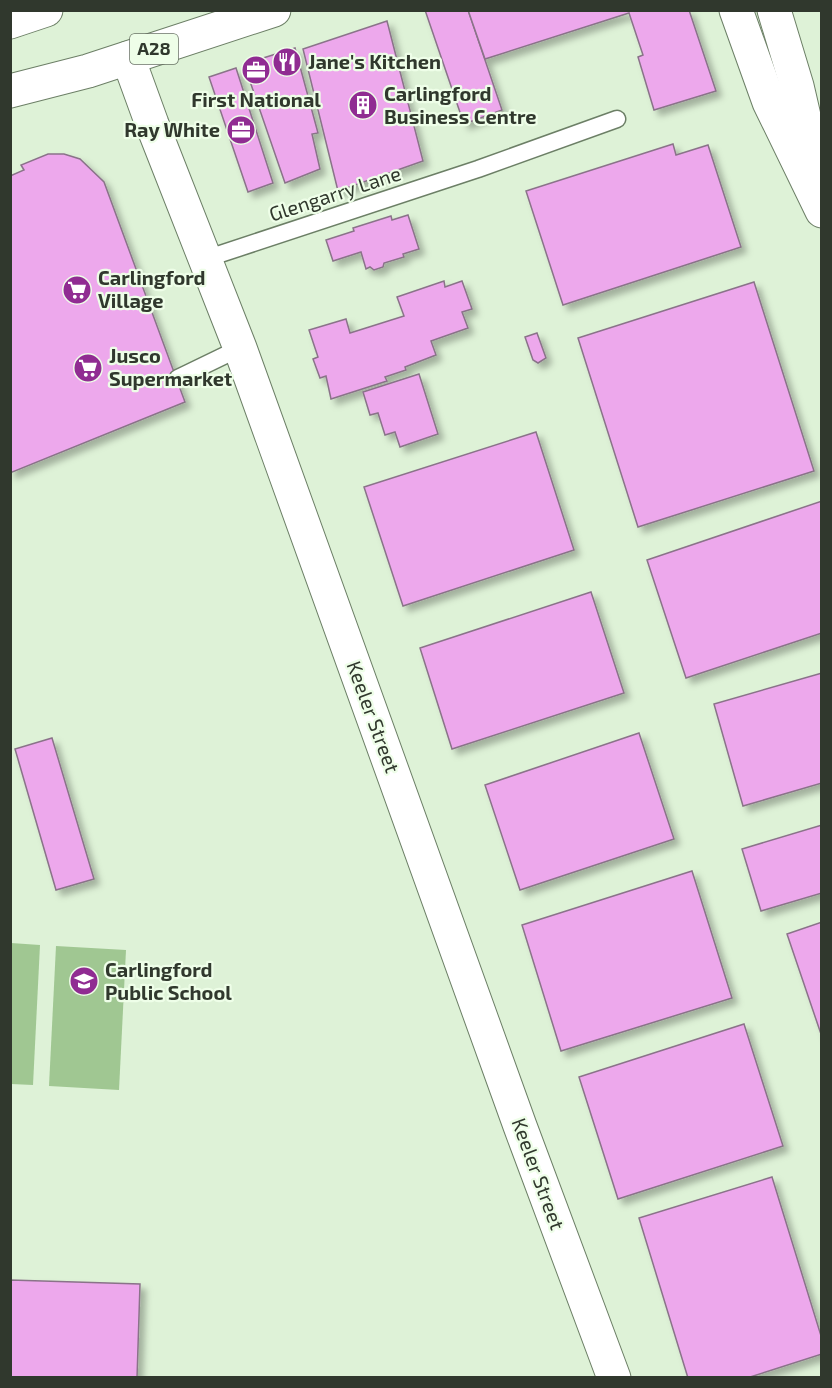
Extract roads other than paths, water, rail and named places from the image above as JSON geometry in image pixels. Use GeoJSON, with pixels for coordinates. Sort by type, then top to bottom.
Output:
{"type":"FeatureCollection","features":[{"type":"Feature","properties":{"kind":"main road"},"geometry":{"type":"LineString","coordinates":[[10,21],[46,10]]}},
{"type":"Feature","properties":{"kind":"main road","name":"A28"},"geometry":{"type":"LineString","coordinates":[[18,92],[274,10]]}},
{"type":"Feature","properties":{"kind":"main road"},"geometry":{"type":"LineString","coordinates":[[736,10],[769,102],[822,211]]}},
{"type":"Feature","properties":{"kind":"main road"},"geometry":{"type":"LineString","coordinates":[[774,10],[797,86],[822,192]]}},
{"type":"Feature","properties":{"kind":"main road","name":"Keeler Street"},"geometry":{"type":"LineString","coordinates":[[128,58],[240,348],[520,1126],[614,1377]]}},
{"type":"Feature","properties":{"kind":"lane","name":"Glengarry Lane"},"geometry":{"type":"LineString","coordinates":[[206,259],[478,169],[617,119]]}},
{"type":"Feature","properties":{"kind":"lane"},"geometry":{"type":"LineString","coordinates":[[178,378],[240,348]]}},
{"type":"Feature","properties":{"kind":"place","name":"Jane's Kitchen"},"geometry":{"type":"Point","coordinates":[287,62]}},
{"type":"Feature","properties":{"kind":"place","name":"First National"},"geometry":{"type":"Point","coordinates":[256,70]}},
{"type":"Feature","properties":{"kind":"place","name":"Carlingford Business Centre"},"geometry":{"type":"Point","coordinates":[363,105]}},
{"type":"Feature","properties":{"kind":"place","name":"Ray White"},"geometry":{"type":"Point","coordinates":[241,130]}},
{"type":"Feature","properties":{"kind":"place","name":"Carlingford Village"},"geometry":{"type":"Point","coordinates":[77,290]}},
{"type":"Feature","properties":{"kind":"place","name":"Jusco Supermarket"},"geometry":{"type":"Point","coordinates":[88,368]}},
{"type":"Feature","properties":{"kind":"place","name":"Carlingford Public School"},"geometry":{"type":"Point","coordinates":[84,981]}}]}
